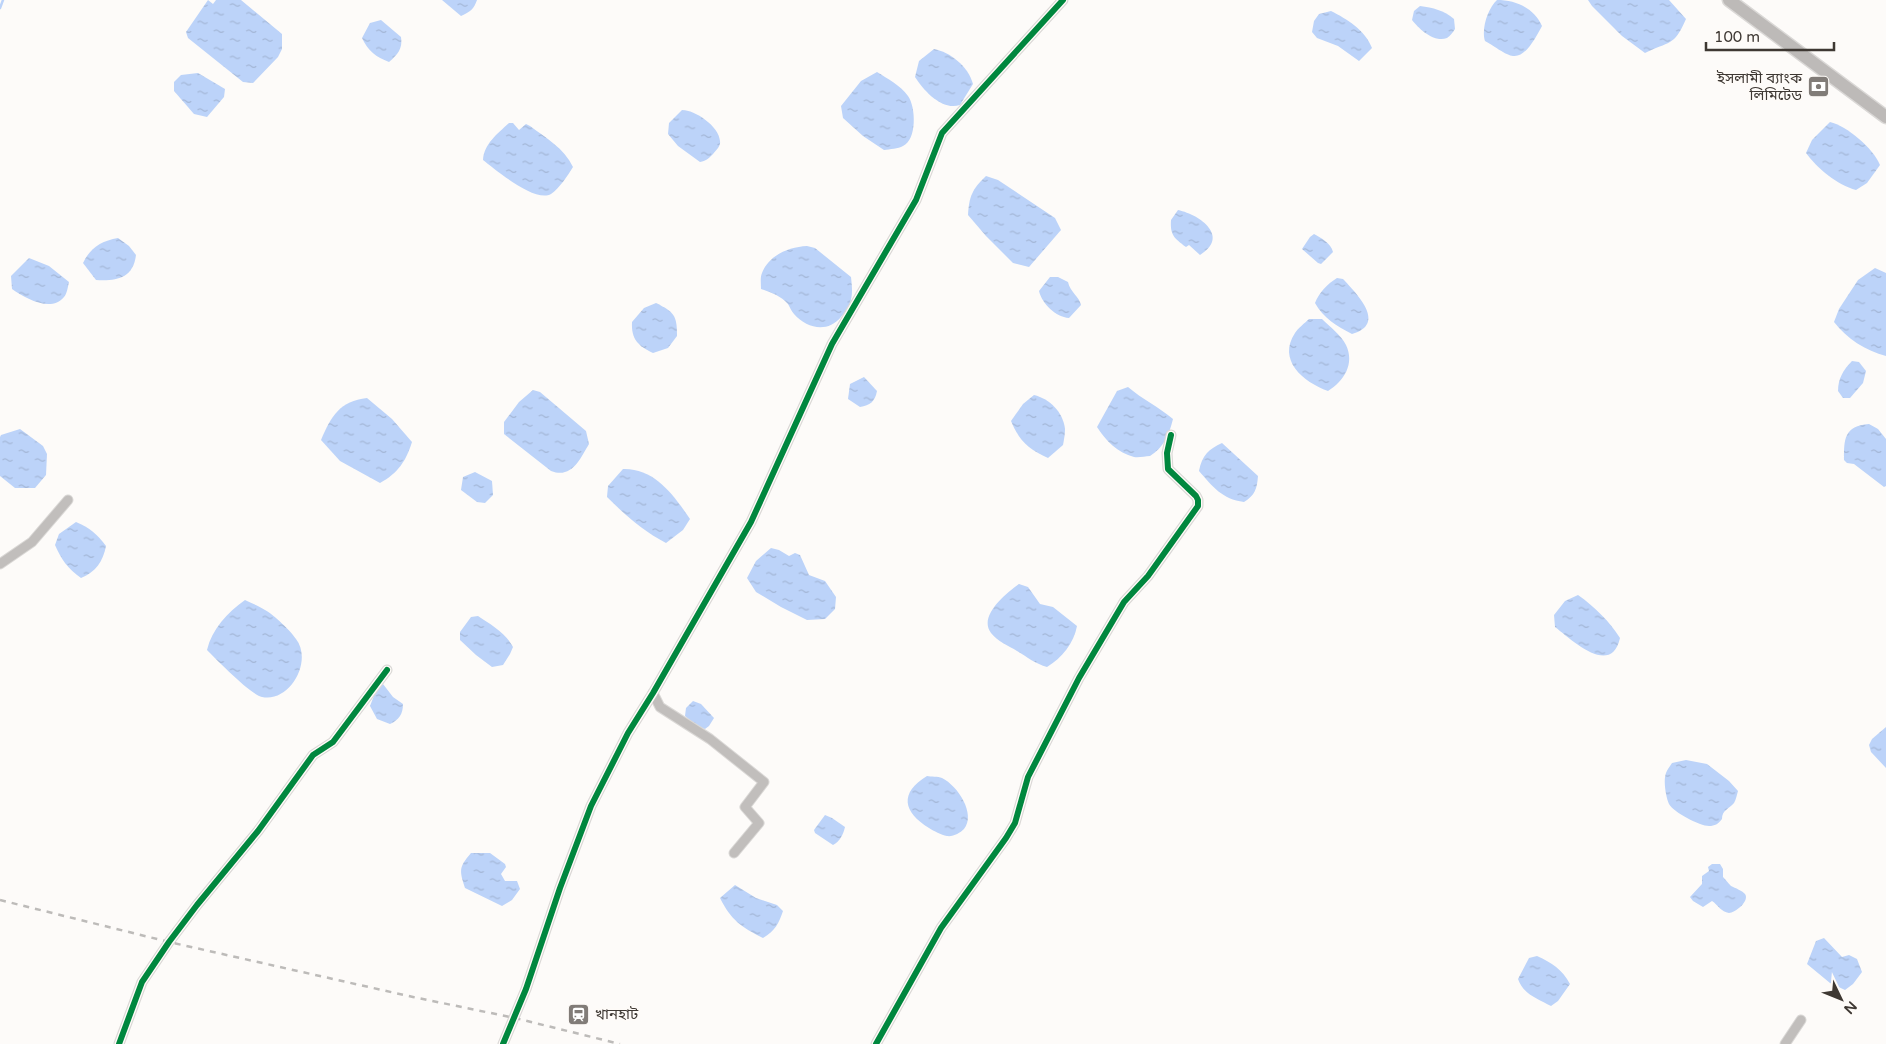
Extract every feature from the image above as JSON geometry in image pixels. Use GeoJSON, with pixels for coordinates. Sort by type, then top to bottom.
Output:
{"type":"FeatureCollection","features":[{"type":"Feature","properties":{"kind":"highway"},"geometry":{"type":"LineString","coordinates":[[1731,1],[1886,117]]}},
{"type":"Feature","properties":{"kind":"street"},"geometry":{"type":"LineString","coordinates":[[502,1044],[526,989],[560,888],[591,806],[628,733],[751,522],[832,344],[916,200],[942,133],[1063,0]]}},
{"type":"Feature","properties":{"kind":"street"},"geometry":{"type":"LineString","coordinates":[[876,1044],[942,928],[1014,823],[1028,777],[1079,678],[1124,602],[1148,576],[1198,506],[1196,496],[1168,469],[1167,453],[1171,435]]}},
{"type":"Feature","properties":{"kind":"street"},"geometry":{"type":"LineString","coordinates":[[0,564],[32,542],[68,500]]}},
{"type":"Feature","properties":{"kind":"street"},"geometry":{"type":"LineString","coordinates":[[118,1044],[142,982],[170,942],[197,905],[258,831],[313,755],[333,742],[387,670]]}},
{"type":"Feature","properties":{"kind":"street"},"geometry":{"type":"LineString","coordinates":[[653,693],[660,707],[710,739],[764,782],[745,808],[759,823],[734,853]]}},
{"type":"Feature","properties":{"kind":"street"},"geometry":{"type":"LineString","coordinates":[[1785,1044],[1801,1020]]}},
{"type":"Feature","properties":{"kind":"water"},"geometry":{"type":"Polygon","coordinates":[[[208,0],[213,4],[216,0],[241,0],[282,34],[282,49],[278,57],[253,83],[243,82],[188,38],[186,32],[208,0]]]}},
{"type":"Feature","properties":{"kind":"water"},"geometry":{"type":"Polygon","coordinates":[[[442,0],[477,0],[471,10],[461,16],[442,0]]]}},
{"type":"Feature","properties":{"kind":"water"},"geometry":{"type":"Polygon","coordinates":[[[1497,0],[1504,0],[1524,6],[1534,14],[1542,26],[1527,50],[1518,56],[1507,54],[1485,41],[1486,19],[1497,0]]]}},
{"type":"Feature","properties":{"kind":"water"},"geometry":{"type":"Polygon","coordinates":[[[1588,0],[1669,0],[1686,19],[1674,39],[1645,53],[1622,36],[1588,0]]]}},
{"type":"Feature","properties":{"kind":"water"},"geometry":{"type":"Polygon","coordinates":[[[1420,6],[1442,11],[1450,16],[1454,19],[1455,29],[1447,38],[1442,39],[1437,39],[1427,34],[1412,20],[1414,11],[1420,6]]]}},
{"type":"Feature","properties":{"kind":"water"},"geometry":{"type":"Polygon","coordinates":[[[1331,11],[1360,30],[1369,42],[1372,48],[1359,61],[1338,46],[1317,38],[1312,32],[1314,21],[1319,14],[1331,11]]]}},
{"type":"Feature","properties":{"kind":"water"},"geometry":{"type":"Polygon","coordinates":[[[381,20],[401,37],[399,51],[389,62],[373,53],[362,38],[370,23],[381,20]]]}},
{"type":"Feature","properties":{"kind":"water"},"geometry":{"type":"Polygon","coordinates":[[[934,49],[946,53],[958,61],[971,77],[973,84],[960,105],[953,106],[940,102],[928,94],[915,77],[919,61],[934,49]]]}},
{"type":"Feature","properties":{"kind":"water"},"geometry":{"type":"Polygon","coordinates":[[[877,72],[894,82],[911,101],[914,115],[913,130],[908,143],[899,148],[884,150],[863,136],[843,118],[841,106],[861,81],[877,72]]]}},
{"type":"Feature","properties":{"kind":"water"},"geometry":{"type":"Polygon","coordinates":[[[198,73],[225,89],[224,97],[207,117],[194,114],[174,91],[174,82],[181,75],[198,73]]]}},
{"type":"Feature","properties":{"kind":"water"},"geometry":{"type":"Polygon","coordinates":[[[682,110],[706,120],[719,135],[719,146],[705,160],[700,162],[678,146],[668,134],[669,123],[682,110]]]}},
{"type":"Feature","properties":{"kind":"water"},"geometry":{"type":"Polygon","coordinates":[[[1830,122],[1844,128],[1866,145],[1877,158],[1880,165],[1867,183],[1856,190],[1849,188],[1828,175],[1806,153],[1812,140],[1830,122]]]}},
{"type":"Feature","properties":{"kind":"water"},"geometry":{"type":"Polygon","coordinates":[[[509,123],[513,123],[519,130],[526,124],[530,126],[554,144],[569,160],[573,167],[566,178],[551,194],[544,196],[526,190],[506,178],[483,160],[489,144],[509,123]]]}},
{"type":"Feature","properties":{"kind":"water"},"geometry":{"type":"Polygon","coordinates":[[[986,176],[998,180],[1055,218],[1061,230],[1029,267],[1013,263],[968,215],[972,194],[977,185],[986,176]]]}},
{"type":"Feature","properties":{"kind":"water"},"geometry":{"type":"Polygon","coordinates":[[[1178,210],[1203,222],[1212,234],[1209,248],[1200,255],[1189,245],[1186,247],[1182,244],[1172,233],[1171,220],[1178,210]]]}},
{"type":"Feature","properties":{"kind":"water"},"geometry":{"type":"Polygon","coordinates":[[[1314,234],[1328,243],[1333,252],[1321,264],[1302,249],[1314,234]]]}},
{"type":"Feature","properties":{"kind":"water"},"geometry":{"type":"Polygon","coordinates":[[[118,238],[129,246],[136,255],[131,269],[127,274],[117,279],[96,280],[83,263],[89,253],[97,246],[118,238]]]}},
{"type":"Feature","properties":{"kind":"water"},"geometry":{"type":"Polygon","coordinates":[[[807,246],[815,248],[851,277],[852,294],[848,307],[836,322],[824,327],[811,326],[805,323],[792,312],[788,304],[782,299],[761,289],[761,275],[769,261],[787,250],[807,246]]]}},
{"type":"Feature","properties":{"kind":"water"},"geometry":{"type":"Polygon","coordinates":[[[29,258],[49,266],[69,282],[65,296],[59,302],[45,304],[31,300],[12,289],[11,276],[29,258]]]}},
{"type":"Feature","properties":{"kind":"water"},"geometry":{"type":"Polygon","coordinates":[[[1875,268],[1886,273],[1886,356],[1871,351],[1857,343],[1834,322],[1839,309],[1858,280],[1875,268]]]}},
{"type":"Feature","properties":{"kind":"water"},"geometry":{"type":"Polygon","coordinates":[[[1050,277],[1058,277],[1068,282],[1080,302],[1081,305],[1069,318],[1059,315],[1043,301],[1039,291],[1050,277]]]}},
{"type":"Feature","properties":{"kind":"water"},"geometry":{"type":"Polygon","coordinates":[[[1337,278],[1343,279],[1366,308],[1368,323],[1362,329],[1352,334],[1326,317],[1315,303],[1324,289],[1337,278]]]}},
{"type":"Feature","properties":{"kind":"water"},"geometry":{"type":"Polygon","coordinates":[[[656,303],[673,315],[677,336],[668,348],[653,353],[643,348],[636,341],[632,322],[644,308],[656,303]]]}},
{"type":"Feature","properties":{"kind":"water"},"geometry":{"type":"Polygon","coordinates":[[[1309,319],[1322,319],[1341,338],[1348,352],[1348,365],[1343,377],[1328,391],[1302,376],[1295,369],[1291,361],[1290,343],[1296,331],[1309,319]]]}},
{"type":"Feature","properties":{"kind":"water"},"geometry":{"type":"Polygon","coordinates":[[[1852,361],[1859,362],[1866,371],[1863,383],[1850,398],[1843,398],[1838,391],[1839,383],[1844,371],[1852,361]]]}},
{"type":"Feature","properties":{"kind":"water"},"geometry":{"type":"Polygon","coordinates":[[[864,377],[877,391],[872,402],[860,407],[848,399],[850,384],[864,377]]]}},
{"type":"Feature","properties":{"kind":"water"},"geometry":{"type":"Polygon","coordinates":[[[1128,387],[1173,419],[1165,440],[1159,449],[1150,456],[1134,457],[1117,449],[1104,437],[1097,427],[1117,391],[1128,387]]]}},
{"type":"Feature","properties":{"kind":"water"},"geometry":{"type":"Polygon","coordinates":[[[533,390],[540,392],[586,431],[589,444],[570,470],[558,473],[551,471],[504,434],[504,422],[519,402],[533,390]]]}},
{"type":"Feature","properties":{"kind":"water"},"geometry":{"type":"Polygon","coordinates":[[[1034,395],[1055,407],[1064,423],[1063,445],[1048,458],[1021,440],[1011,421],[1023,404],[1034,395]]]}},
{"type":"Feature","properties":{"kind":"water"},"geometry":{"type":"Polygon","coordinates":[[[367,398],[392,419],[412,442],[400,466],[392,475],[380,483],[340,461],[321,440],[333,417],[343,406],[350,402],[367,398]]]}},
{"type":"Feature","properties":{"kind":"water"},"geometry":{"type":"Polygon","coordinates":[[[1869,424],[1878,429],[1886,439],[1886,486],[1884,487],[1854,464],[1847,463],[1844,460],[1844,446],[1847,435],[1850,431],[1861,425],[1869,424]]]}},
{"type":"Feature","properties":{"kind":"water"},"geometry":{"type":"Polygon","coordinates":[[[20,429],[43,446],[47,454],[46,475],[35,488],[15,488],[0,476],[0,437],[20,429]]]}},
{"type":"Feature","properties":{"kind":"water"},"geometry":{"type":"Polygon","coordinates":[[[1222,443],[1258,476],[1255,491],[1244,502],[1224,495],[1199,471],[1207,453],[1222,443]]]}},
{"type":"Feature","properties":{"kind":"water"},"geometry":{"type":"Polygon","coordinates":[[[623,469],[644,473],[662,484],[677,500],[690,519],[683,530],[666,543],[635,522],[607,497],[608,486],[623,469]]]}},
{"type":"Feature","properties":{"kind":"water"},"geometry":{"type":"Polygon","coordinates":[[[475,472],[492,481],[493,495],[485,503],[477,502],[461,490],[463,477],[475,472]]]}},
{"type":"Feature","properties":{"kind":"water"},"geometry":{"type":"Polygon","coordinates":[[[76,522],[93,532],[106,546],[98,565],[91,573],[81,578],[65,563],[55,545],[59,534],[76,522]]]}},
{"type":"Feature","properties":{"kind":"water"},"geometry":{"type":"Polygon","coordinates":[[[771,548],[789,556],[795,553],[800,555],[809,575],[825,581],[836,597],[835,609],[825,619],[807,620],[756,592],[747,578],[756,561],[771,548]]]}},
{"type":"Feature","properties":{"kind":"water"},"geometry":{"type":"Polygon","coordinates":[[[1019,584],[1028,587],[1040,604],[1053,607],[1077,626],[1066,650],[1047,667],[1000,641],[991,633],[988,626],[988,619],[995,606],[1019,584]]]}},
{"type":"Feature","properties":{"kind":"water"},"geometry":{"type":"Polygon","coordinates":[[[1578,595],[1601,615],[1620,638],[1615,649],[1609,655],[1600,655],[1581,647],[1555,627],[1554,615],[1565,601],[1578,595]]]}},
{"type":"Feature","properties":{"kind":"water"},"geometry":{"type":"Polygon","coordinates":[[[245,600],[269,612],[294,636],[301,648],[300,669],[290,687],[282,694],[272,697],[257,695],[207,650],[216,628],[232,610],[245,600]]]}},
{"type":"Feature","properties":{"kind":"water"},"geometry":{"type":"Polygon","coordinates":[[[478,616],[502,633],[513,647],[503,665],[492,667],[460,640],[460,632],[471,617],[478,616]]]}},
{"type":"Feature","properties":{"kind":"water"},"geometry":{"type":"Polygon","coordinates":[[[383,684],[393,697],[403,704],[400,716],[390,724],[377,719],[370,706],[375,693],[383,684]]]}},
{"type":"Feature","properties":{"kind":"water"},"geometry":{"type":"Polygon","coordinates":[[[693,701],[701,704],[714,718],[705,729],[698,727],[685,716],[686,708],[693,701]]]}},
{"type":"Feature","properties":{"kind":"water"},"geometry":{"type":"Polygon","coordinates":[[[1886,727],[1886,768],[1871,752],[1869,745],[1872,739],[1886,727]]]}},
{"type":"Feature","properties":{"kind":"water"},"geometry":{"type":"Polygon","coordinates":[[[1686,760],[1707,764],[1729,781],[1738,791],[1734,803],[1724,812],[1722,819],[1715,825],[1709,826],[1693,821],[1676,811],[1669,804],[1665,789],[1666,773],[1672,763],[1686,760]]]}},
{"type":"Feature","properties":{"kind":"water"},"geometry":{"type":"Polygon","coordinates":[[[927,776],[940,777],[948,782],[954,787],[967,808],[967,823],[964,829],[954,835],[945,835],[929,828],[914,816],[910,809],[908,796],[918,782],[927,776]]]}},
{"type":"Feature","properties":{"kind":"water"},"geometry":{"type":"Polygon","coordinates":[[[825,815],[845,827],[841,838],[833,845],[815,833],[814,830],[825,815]]]}},
{"type":"Feature","properties":{"kind":"water"},"geometry":{"type":"Polygon","coordinates":[[[471,853],[490,853],[505,864],[506,867],[501,874],[505,881],[517,881],[520,889],[512,900],[502,906],[465,888],[461,869],[471,853]]]}},
{"type":"Feature","properties":{"kind":"water"},"geometry":{"type":"Polygon","coordinates":[[[1712,864],[1720,864],[1723,869],[1723,877],[1731,886],[1745,894],[1744,903],[1732,912],[1724,911],[1712,901],[1703,907],[1690,897],[1702,884],[1702,876],[1709,871],[1708,867],[1712,864]]]}},
{"type":"Feature","properties":{"kind":"water"},"geometry":{"type":"Polygon","coordinates":[[[735,885],[756,898],[777,905],[783,911],[771,933],[763,938],[737,922],[728,912],[720,898],[735,885]]]}},
{"type":"Feature","properties":{"kind":"water"},"geometry":{"type":"Polygon","coordinates":[[[1824,938],[1842,957],[1849,955],[1857,959],[1862,972],[1853,984],[1845,990],[1830,983],[1807,964],[1816,941],[1824,938]]]}},
{"type":"Feature","properties":{"kind":"water"},"geometry":{"type":"Polygon","coordinates":[[[1537,956],[1556,967],[1564,974],[1570,984],[1558,1001],[1551,1006],[1523,989],[1518,979],[1529,958],[1537,956]]]}},
{"type":"Feature","properties":{"kind":"waterway"},"geometry":{"type":"LineString","coordinates":[[0,8],[3,0]]}},
{"type":"Feature","properties":{"kind":"railway"},"geometry":{"type":"LineString","coordinates":[[0,900],[169,942],[515,1018],[620,1044]]}},
{"type":"Feature","properties":{"kind":"cycle path"},"geometry":{"type":"LineString","coordinates":[[503,1044],[526,989],[560,888],[591,806],[628,733],[751,522],[832,344],[916,200],[942,133],[1063,0]]}},
{"type":"Feature","properties":{"kind":"cycle path"},"geometry":{"type":"LineString","coordinates":[[876,1044],[941,928],[1015,823],[1028,777],[1079,678],[1124,602],[1148,576],[1198,506],[1196,496],[1168,469],[1167,453],[1171,435]]}},
{"type":"Feature","properties":{"kind":"cycle path"},"geometry":{"type":"LineString","coordinates":[[119,1044],[142,982],[169,942],[258,831],[313,755],[333,742],[387,670]]}},
{"type":"Feature","properties":{"kind":"place","name":"ইসলামী ব্যাংক লিমিটেড"},"geometry":{"type":"Point","coordinates":[1818,87]}},
{"type":"Feature","properties":{"kind":"place","name":"খানহাট"},"geometry":{"type":"Point","coordinates":[579,1014]}}]}
